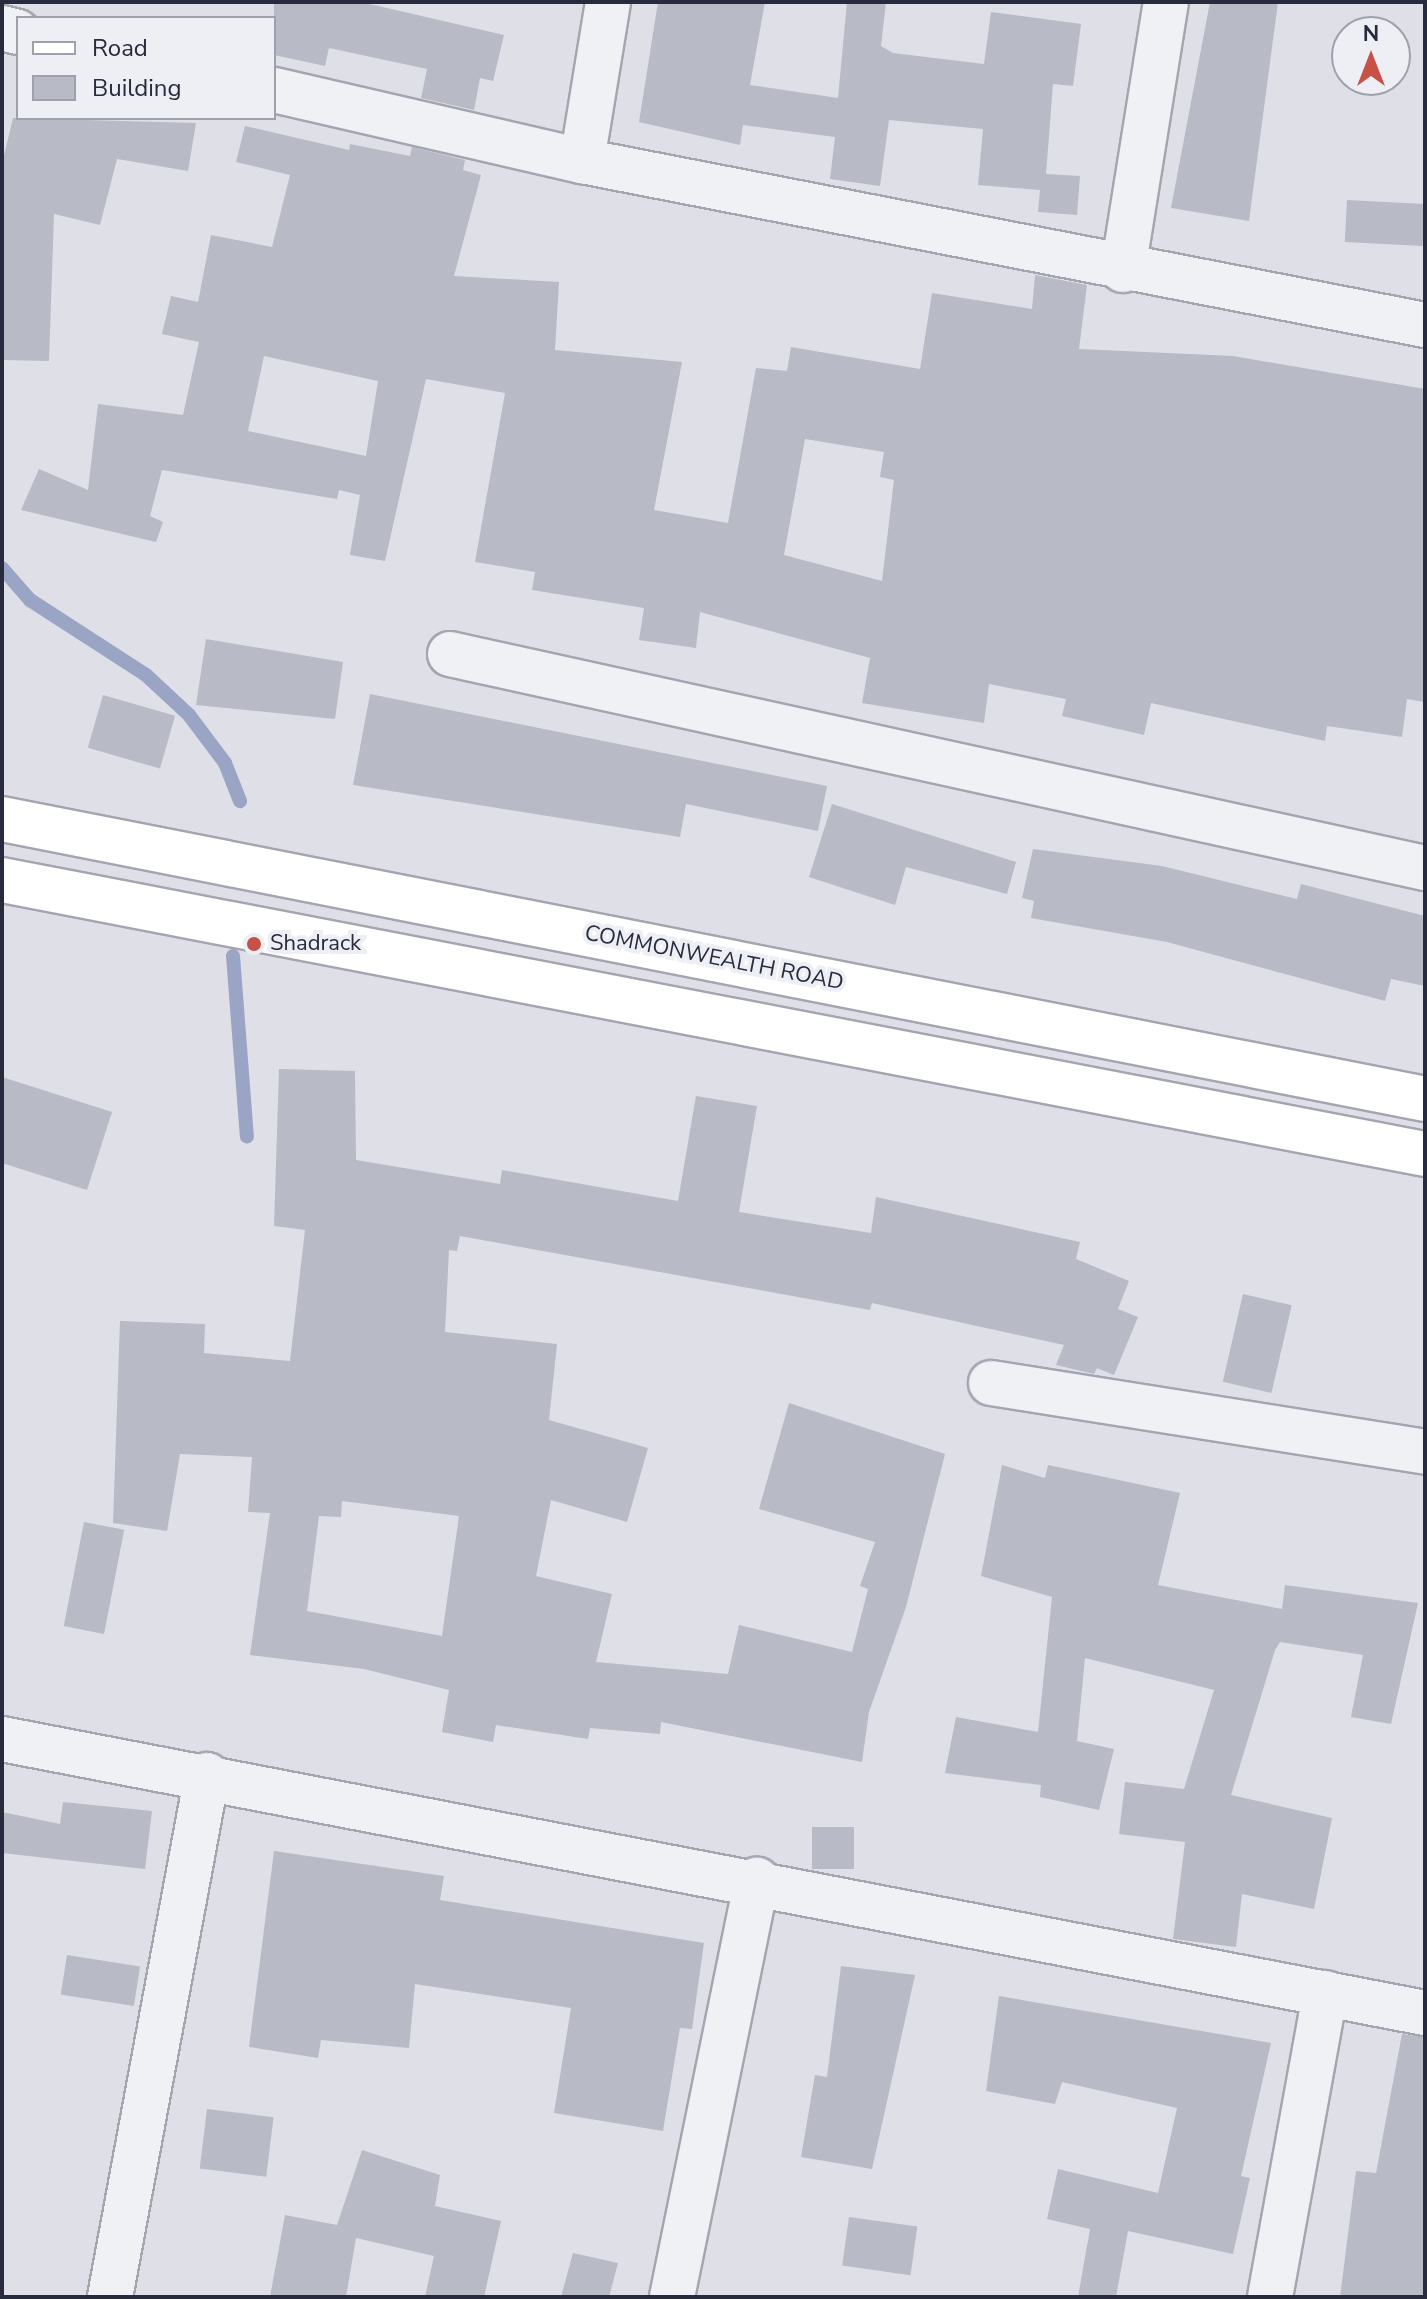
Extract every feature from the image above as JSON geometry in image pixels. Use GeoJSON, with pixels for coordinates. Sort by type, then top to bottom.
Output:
{"type":"FeatureCollection","features":[{"type":"Feature","properties":{"kind":"main road","name":"COMMONWEALTH ROAD"},"geometry":{"type":"LineString","coordinates":[[2,819],[1425,1099]]}},
{"type":"Feature","properties":{"kind":"main road"},"geometry":{"type":"LineString","coordinates":[[2,880],[1425,1154]]}},
{"type":"Feature","properties":{"kind":"street"},"geometry":{"type":"LineString","coordinates":[[582,161],[608,2]]}},
{"type":"Feature","properties":{"kind":"street"},"geometry":{"type":"LineString","coordinates":[[1123,270],[1166,2]]}},
{"type":"Feature","properties":{"kind":"street"},"geometry":{"type":"LineString","coordinates":[[276,90],[582,161],[1123,270],[1425,325]]}},
{"type":"Feature","properties":{"kind":"street"},"geometry":{"type":"LineString","coordinates":[[450,654],[1425,868]]}},
{"type":"Feature","properties":{"kind":"street"},"geometry":{"type":"LineString","coordinates":[[991,1383],[1425,1452]]}},
{"type":"Feature","properties":{"kind":"street"},"geometry":{"type":"LineString","coordinates":[[2,1739],[757,1880],[1425,2013]]}},
{"type":"Feature","properties":{"kind":"street"},"geometry":{"type":"LineString","coordinates":[[110,2297],[207,1775]]}},
{"type":"Feature","properties":{"kind":"street"},"geometry":{"type":"LineString","coordinates":[[672,2297],[757,1880]]}},
{"type":"Feature","properties":{"kind":"street"},"geometry":{"type":"LineString","coordinates":[[1270,2297],[1325,1993]]}},
{"type":"Feature","properties":{"kind":"building"},"geometry":{"type":"Polygon","coordinates":[[[274,2],[361,2],[504,35],[493,81],[480,78],[474,110],[421,98],[427,69],[329,48],[325,66],[276,55],[274,2]]]}},
{"type":"Feature","properties":{"kind":"building"},"geometry":{"type":"Polygon","coordinates":[[[658,2],[765,2],[750,85],[838,98],[847,2],[886,2],[881,46],[893,53],[984,64],[991,12],[1081,24],[1073,86],[1053,84],[1046,174],[1080,176],[1077,215],[1038,212],[1040,190],[978,185],[983,129],[889,120],[880,186],[830,179],[835,137],[743,125],[740,145],[639,122],[658,2]]]}},
{"type":"Feature","properties":{"kind":"building"},"geometry":{"type":"Polygon","coordinates":[[[1210,2],[1278,2],[1249,221],[1171,208],[1210,2]]]}},
{"type":"Feature","properties":{"kind":"building"},"geometry":{"type":"Polygon","coordinates":[[[13,118],[196,123],[188,171],[117,159],[100,225],[54,214],[49,361],[2,360],[2,164],[13,118]]]}},
{"type":"Feature","properties":{"kind":"building"},"geometry":{"type":"Polygon","coordinates":[[[245,126],[349,150],[350,144],[410,156],[412,147],[465,160],[463,170],[481,175],[454,276],[559,282],[555,350],[682,362],[654,510],[728,523],[756,368],[787,371],[791,347],[920,369],[932,293],[1032,309],[1035,275],[1087,285],[1079,349],[1233,356],[1425,389],[1425,702],[1407,699],[1402,737],[1327,726],[1325,741],[1151,703],[1144,735],[1062,716],[1066,699],[989,684],[984,723],[862,703],[870,658],[700,612],[696,648],[639,640],[644,608],[532,590],[535,572],[475,562],[505,393],[426,379],[385,561],[350,555],[360,495],[339,490],[337,499],[162,470],[150,516],[163,522],[156,542],[21,510],[39,469],[88,490],[98,404],[183,415],[199,342],[162,334],[171,296],[198,302],[211,235],[272,247],[290,175],[236,162],[245,126]],[[264,356],[248,431],[366,456],[378,381],[264,356]],[[805,439],[784,555],[882,581],[894,480],[880,477],[884,452],[805,439]]]}},
{"type":"Feature","properties":{"kind":"building"},"geometry":{"type":"Polygon","coordinates":[[[1347,200],[1425,204],[1423,246],[1345,242],[1347,200]]]}},
{"type":"Feature","properties":{"kind":"building"},"geometry":{"type":"Polygon","coordinates":[[[206,639],[343,662],[335,719],[196,705],[206,639]]]}},
{"type":"Feature","properties":{"kind":"building"},"geometry":{"type":"Polygon","coordinates":[[[370,694],[827,786],[818,831],[686,804],[680,837],[353,785],[370,694]]]}},
{"type":"Feature","properties":{"kind":"building"},"geometry":{"type":"Polygon","coordinates":[[[103,695],[175,716],[160,769],[88,748],[103,695]]]}},
{"type":"Feature","properties":{"kind":"building"},"geometry":{"type":"Polygon","coordinates":[[[832,804],[1016,862],[1007,894],[906,867],[895,905],[809,877],[832,804]]]}},
{"type":"Feature","properties":{"kind":"building"},"geometry":{"type":"Polygon","coordinates":[[[1033,849],[1162,866],[1297,899],[1301,884],[1425,916],[1425,986],[1391,979],[1385,1001],[1167,942],[1031,918],[1034,901],[1022,898],[1033,849]]]}},
{"type":"Feature","properties":{"kind":"building"},"geometry":{"type":"Polygon","coordinates":[[[279,1069],[355,1071],[356,1160],[500,1184],[502,1170],[678,1201],[696,1096],[757,1106],[739,1212],[871,1233],[876,1197],[1080,1242],[1076,1259],[1129,1281],[1118,1309],[1138,1317],[1114,1375],[1097,1368],[1094,1374],[1056,1365],[1064,1345],[872,1303],[870,1310],[460,1236],[457,1251],[449,1250],[445,1332],[557,1344],[549,1420],[648,1448],[627,1522],[551,1500],[536,1576],[612,1594],[596,1662],[728,1674],[739,1625],[852,1652],[868,1589],[860,1586],[875,1542],[759,1509],[789,1403],[945,1454],[906,1607],[869,1712],[862,1762],[661,1722],[660,1734],[590,1728],[588,1739],[496,1725],[493,1742],[442,1732],[449,1690],[364,1669],[250,1655],[270,1513],[248,1512],[252,1457],[180,1454],[167,1531],[113,1523],[120,1321],[205,1324],[204,1353],[290,1361],[305,1230],[274,1226],[279,1069]],[[342,1501],[341,1517],[319,1516],[307,1611],[442,1636],[459,1516],[342,1501]]]}},
{"type":"Feature","properties":{"kind":"building"},"geometry":{"type":"Polygon","coordinates":[[[2,1077],[112,1112],[87,1190],[2,1163],[2,1077]]]}},
{"type":"Feature","properties":{"kind":"building"},"geometry":{"type":"Polygon","coordinates":[[[1243,1294],[1292,1305],[1271,1393],[1223,1382],[1243,1294]]]}},
{"type":"Feature","properties":{"kind":"building"},"geometry":{"type":"Polygon","coordinates":[[[1002,1465],[1045,1478],[1048,1465],[1180,1493],[1158,1585],[1282,1609],[1285,1585],[1418,1603],[1391,1724],[1351,1717],[1363,1655],[1280,1642],[1275,1650],[1231,1795],[1332,1818],[1314,1909],[1242,1894],[1236,1947],[1173,1939],[1185,1842],[1119,1834],[1125,1782],[1184,1789],[1214,1690],[1085,1658],[1077,1741],[1114,1749],[1099,1810],[1040,1797],[1041,1785],[945,1773],[956,1717],[1038,1732],[1052,1597],[981,1576],[1002,1465]]]}},
{"type":"Feature","properties":{"kind":"building"},"geometry":{"type":"Polygon","coordinates":[[[84,1522],[124,1530],[104,1634],[64,1626],[84,1522]]]}},
{"type":"Feature","properties":{"kind":"building"},"geometry":{"type":"Polygon","coordinates":[[[63,1802],[152,1811],[145,1869],[2,1853],[2,1812],[60,1824],[63,1802]]]}},
{"type":"Feature","properties":{"kind":"building"},"geometry":{"type":"Polygon","coordinates":[[[812,1827],[854,1827],[854,1869],[812,1869],[812,1827]]]}},
{"type":"Feature","properties":{"kind":"building"},"geometry":{"type":"Polygon","coordinates":[[[274,1851],[444,1876],[440,1900],[704,1943],[692,2029],[680,2028],[663,2131],[554,2113],[571,2008],[415,1984],[409,2048],[321,2040],[318,2058],[249,2047],[274,1851]]]}},
{"type":"Feature","properties":{"kind":"building"},"geometry":{"type":"Polygon","coordinates":[[[67,1955],[140,1967],[134,2006],[61,1995],[67,1955]]]}},
{"type":"Feature","properties":{"kind":"building"},"geometry":{"type":"Polygon","coordinates":[[[841,1966],[915,1975],[872,2169],[801,2157],[815,2075],[827,2077],[841,1966]]]}},
{"type":"Feature","properties":{"kind":"building"},"geometry":{"type":"Polygon","coordinates":[[[999,1996],[1271,2043],[1241,2176],[1250,2178],[1233,2254],[1128,2231],[1116,2297],[1078,2297],[1090,2229],[1047,2219],[1058,2169],[1158,2193],[1177,2108],[1062,2082],[1055,2104],[986,2091],[999,1996]]]}},
{"type":"Feature","properties":{"kind":"building"},"geometry":{"type":"Polygon","coordinates":[[[1402,2034],[1425,2037],[1425,2297],[1340,2297],[1356,2171],[1376,2173],[1402,2034]]]}},
{"type":"Feature","properties":{"kind":"building"},"geometry":{"type":"Polygon","coordinates":[[[207,2109],[274,2117],[266,2177],[200,2169],[207,2109]]]}},
{"type":"Feature","properties":{"kind":"building"},"geometry":{"type":"Polygon","coordinates":[[[362,2150],[440,2175],[435,2206],[501,2221],[484,2297],[425,2297],[434,2256],[356,2238],[346,2297],[270,2297],[285,2215],[337,2225],[362,2150]]]}},
{"type":"Feature","properties":{"kind":"building"},"geometry":{"type":"Polygon","coordinates":[[[849,2217],[917,2227],[911,2275],[842,2266],[849,2217]]]}},
{"type":"Feature","properties":{"kind":"building"},"geometry":{"type":"Polygon","coordinates":[[[573,2253],[618,2263],[609,2297],[561,2297],[573,2253]]]}},
{"type":"Feature","properties":{"kind":"waterway"},"geometry":{"type":"LineString","coordinates":[[2,568],[30,600],[146,675],[189,715],[225,763],[240,801]]}},
{"type":"Feature","properties":{"kind":"waterway"},"geometry":{"type":"LineString","coordinates":[[233,956],[247,1136]]}},
{"type":"Feature","properties":{"kind":"place","name":"Shadrack"},"geometry":{"type":"Point","coordinates":[254,944]}}]}
